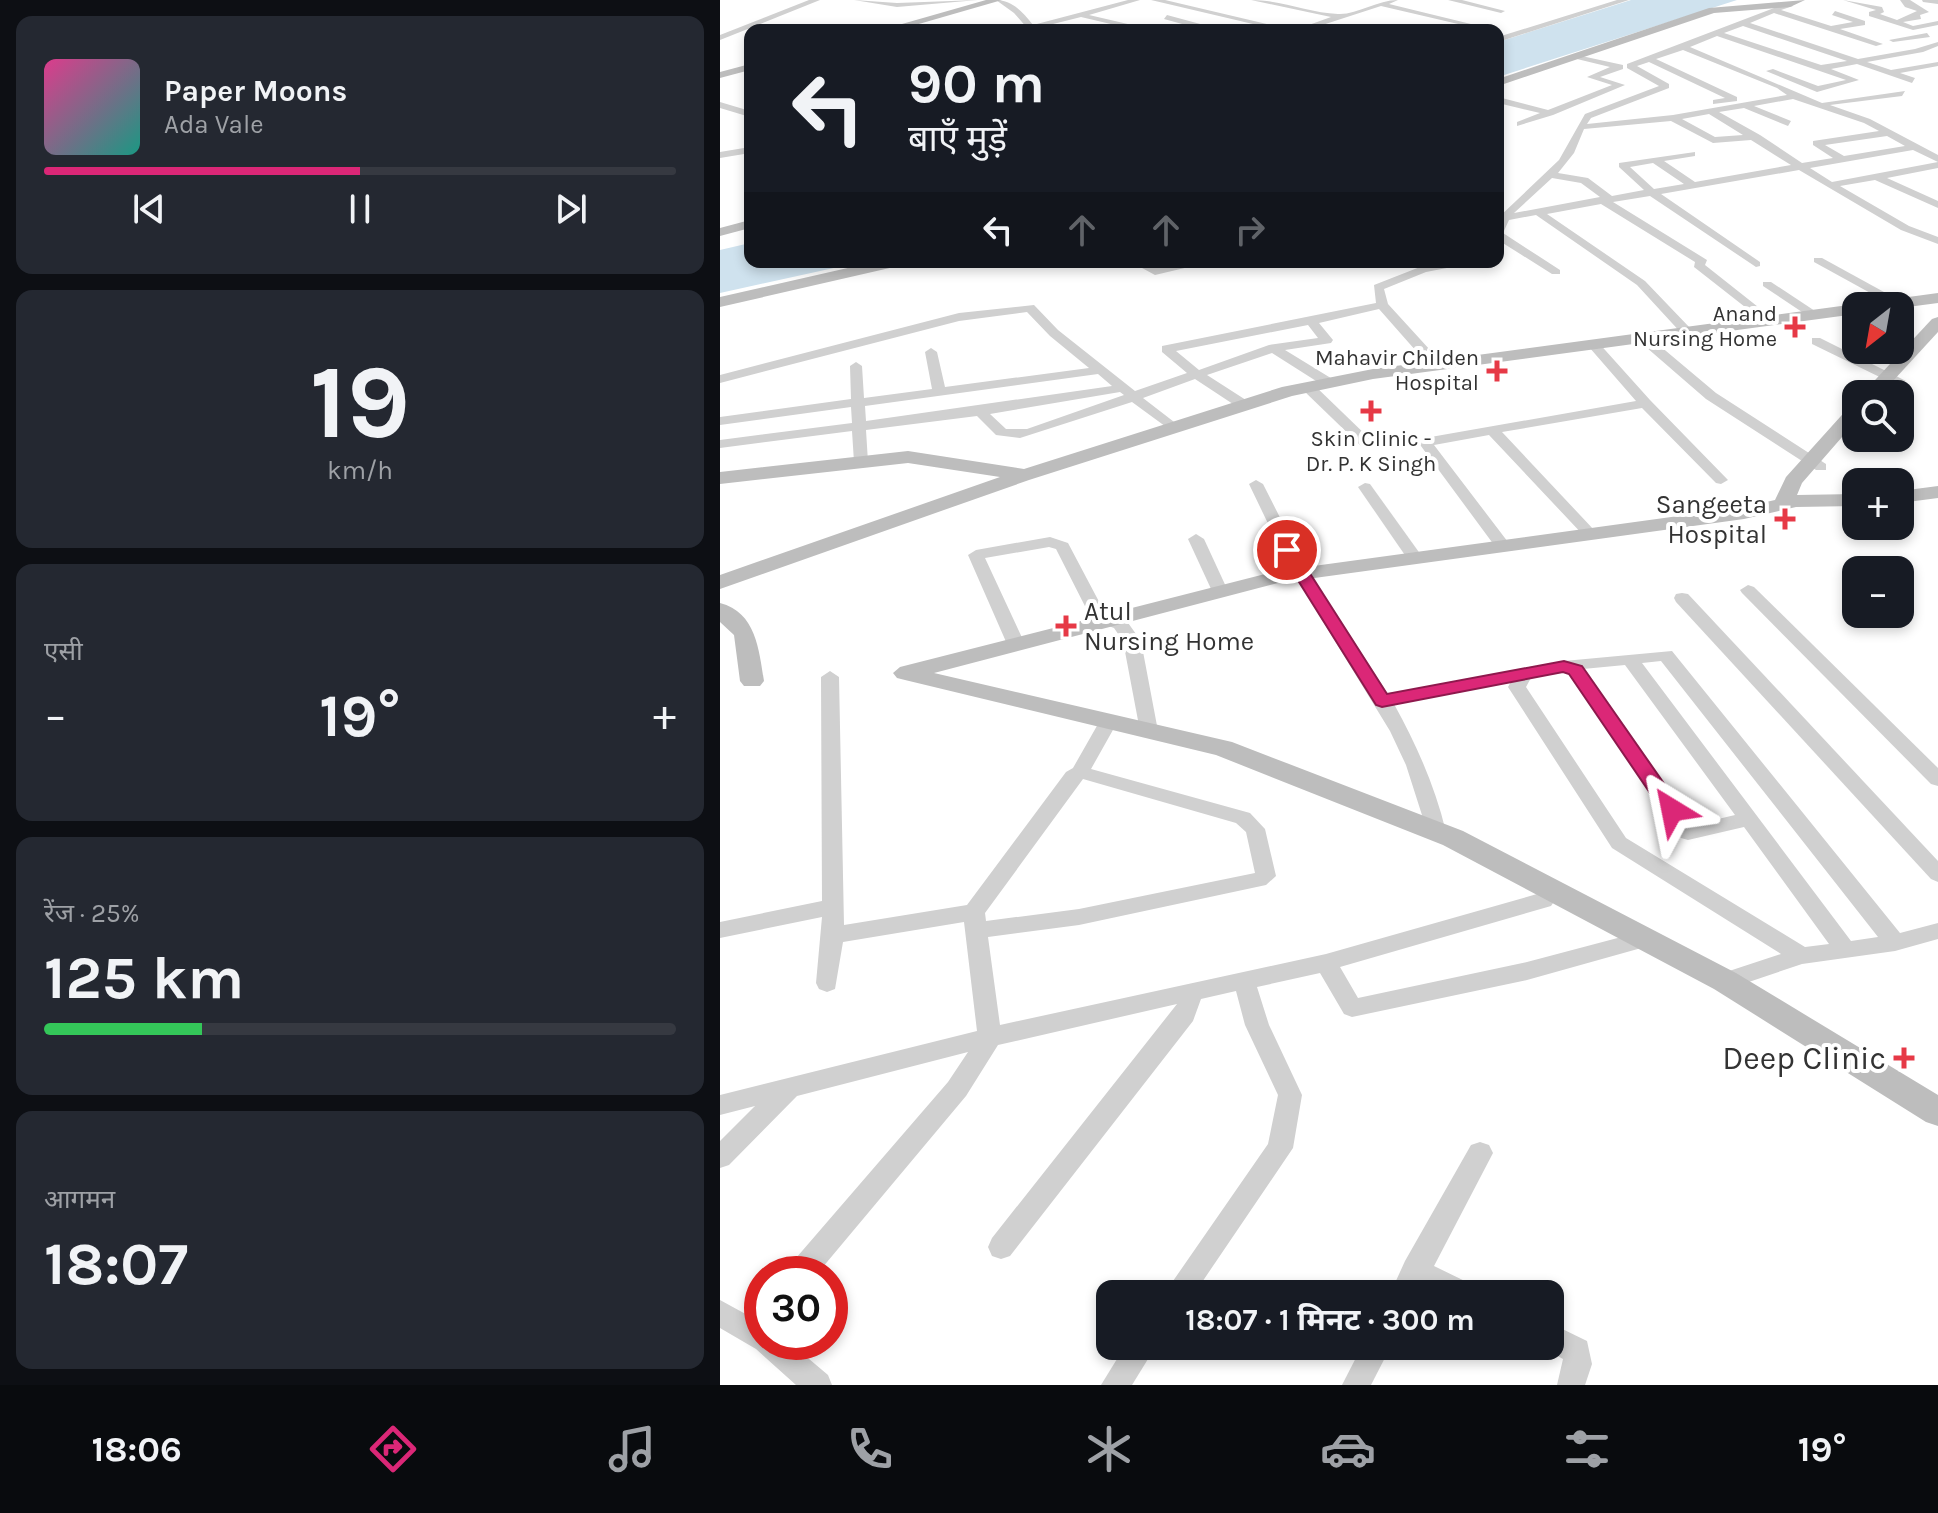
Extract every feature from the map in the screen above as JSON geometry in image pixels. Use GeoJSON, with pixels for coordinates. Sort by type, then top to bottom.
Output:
{"type":"FeatureCollection","features":[{"type":"Feature","properties":{"kind":"street"},"geometry":{"type":"LineString","coordinates":[[753,24],[816,0]]}},
{"type":"Feature","properties":{"kind":"street"},"geometry":{"type":"LineString","coordinates":[[858,0],[905,5],[974,0]]}},
{"type":"Feature","properties":{"kind":"street"},"geometry":{"type":"LineString","coordinates":[[909,24],[999,0],[1017,11],[1028,24]]}},
{"type":"Feature","properties":{"kind":"street"},"geometry":{"type":"LineString","coordinates":[[1049,24],[1136,0]]}},
{"type":"Feature","properties":{"kind":"street"},"geometry":{"type":"LineString","coordinates":[[1155,0],[1261,24]]}},
{"type":"Feature","properties":{"kind":"street"},"geometry":{"type":"LineString","coordinates":[[1255,0],[1339,17]]}},
{"type":"Feature","properties":{"kind":"street"},"geometry":{"type":"LineString","coordinates":[[1354,0],[1466,24]]}},
{"type":"Feature","properties":{"kind":"street"},"geometry":{"type":"LineString","coordinates":[[1317,24],[1394,0]]}},
{"type":"Feature","properties":{"kind":"street"},"geometry":{"type":"LineString","coordinates":[[1452,0],[1501,11]]}},
{"type":"Feature","properties":{"kind":"street"},"geometry":{"type":"LineString","coordinates":[[1504,38],[1625,0]]}},
{"type":"Feature","properties":{"kind":"street"},"geometry":{"type":"LineString","coordinates":[[1847,0],[1879,9],[1880,12],[1872,14],[1913,28],[1938,23]]}},
{"type":"Feature","properties":{"kind":"street"},"geometry":{"type":"LineString","coordinates":[[1894,21],[1918,17],[1914,14],[1925,12],[1904,0]]}},
{"type":"Feature","properties":{"kind":"street"},"geometry":{"type":"LineString","coordinates":[[1926,0],[1938,2]]}},
{"type":"Feature","properties":{"kind":"street"},"geometry":{"type":"LineString","coordinates":[[1504,217],[1550,175],[1571,150],[1588,116],[1666,86],[1630,66],[1745,24],[1795,2]]}},
{"type":"Feature","properties":{"kind":"street"},"geometry":{"type":"LineString","coordinates":[[1504,81],[1713,10],[1795,2]]}},
{"type":"Feature","properties":{"kind":"street"},"geometry":{"type":"LineString","coordinates":[[1775,11],[1879,44]]}},
{"type":"Feature","properties":{"kind":"street"},"geometry":{"type":"LineString","coordinates":[[1356,12],[1370,15]]}},
{"type":"Feature","properties":{"kind":"street"},"geometry":{"type":"LineString","coordinates":[[1830,28],[1862,23],[1835,13]]}},
{"type":"Feature","properties":{"kind":"street"},"geometry":{"type":"LineString","coordinates":[[1080,15],[1117,24]]}},
{"type":"Feature","properties":{"kind":"street"},"geometry":{"type":"LineString","coordinates":[[1167,17],[1191,24]]}},
{"type":"Feature","properties":{"kind":"street"},"geometry":{"type":"LineString","coordinates":[[1745,24],[1912,80]]}},
{"type":"Feature","properties":{"kind":"street"},"geometry":{"type":"LineString","coordinates":[[721,36],[744,27]]}},
{"type":"Feature","properties":{"kind":"street"},"geometry":{"type":"LineString","coordinates":[[1719,34],[1855,80]]}},
{"type":"Feature","properties":{"kind":"street"},"geometry":{"type":"LineString","coordinates":[[1893,40],[1938,34]]}},
{"type":"Feature","properties":{"kind":"street"},"geometry":{"type":"LineString","coordinates":[[1696,42],[1817,89],[1938,64]]}},
{"type":"Feature","properties":{"kind":"street"},"geometry":{"type":"LineString","coordinates":[[1821,68],[1923,50],[1919,49],[1938,44]]}},
{"type":"Feature","properties":{"kind":"street"},"geometry":{"type":"LineString","coordinates":[[1683,47],[1780,86],[1794,96],[1867,121],[1938,159]]}},
{"type":"Feature","properties":{"kind":"street"},"geometry":{"type":"LineString","coordinates":[[1580,57],[1634,71]]}},
{"type":"Feature","properties":{"kind":"street"},"geometry":{"type":"LineString","coordinates":[[1649,59],[1745,106],[1750,105],[1788,123]]}},
{"type":"Feature","properties":{"kind":"street"},"geometry":{"type":"LineString","coordinates":[[1520,124],[1621,85],[1591,77],[1618,67]]}},
{"type":"Feature","properties":{"kind":"street"},"geometry":{"type":"LineString","coordinates":[[720,75],[744,69]]}},
{"type":"Feature","properties":{"kind":"street"},"geometry":{"type":"LineString","coordinates":[[1819,104],[1902,93]]}},
{"type":"Feature","properties":{"kind":"street"},"geometry":{"type":"LineString","coordinates":[[1580,127],[1673,118],[1794,96]]}},
{"type":"Feature","properties":{"kind":"street"},"geometry":{"type":"LineString","coordinates":[[1588,116],[1734,99]]}},
{"type":"Feature","properties":{"kind":"street"},"geometry":{"type":"LineString","coordinates":[[1504,102],[1550,113]]}},
{"type":"Feature","properties":{"kind":"street"},"geometry":{"type":"LineString","coordinates":[[720,105],[744,112]]}},
{"type":"Feature","properties":{"kind":"street"},"geometry":{"type":"LineString","coordinates":[[1699,105],[1757,137],[1798,167],[1905,228],[1938,241]]}},
{"type":"Feature","properties":{"kind":"street"},"geometry":{"type":"LineString","coordinates":[[734,118],[744,116]]}},
{"type":"Feature","properties":{"kind":"street"},"geometry":{"type":"LineString","coordinates":[[1673,118],[1713,140],[1757,137]]}},
{"type":"Feature","properties":{"kind":"street"},"geometry":{"type":"LineString","coordinates":[[1888,133],[1816,143],[1877,177],[1938,205]]}},
{"type":"Feature","properties":{"kind":"street"},"geometry":{"type":"LineString","coordinates":[[1504,219],[1914,147]]}},
{"type":"Feature","properties":{"kind":"street"},"geometry":{"type":"LineString","coordinates":[[720,155],[744,151]]}},
{"type":"Feature","properties":{"kind":"street"},"geometry":{"type":"LineString","coordinates":[[1692,154],[1622,165],[1652,192],[1756,264]]}},
{"type":"Feature","properties":{"kind":"street"},"geometry":{"type":"LineString","coordinates":[[1654,159],[1693,185]]}},
{"type":"Feature","properties":{"kind":"street"},"geometry":{"type":"LineString","coordinates":[[1830,185],[1938,165]]}},
{"type":"Feature","properties":{"kind":"street"},"geometry":{"type":"LineString","coordinates":[[1550,175],[1584,180],[1606,200],[1703,262],[1698,265],[1768,321]]}},
{"type":"Feature","properties":{"kind":"street"},"geometry":{"type":"LineString","coordinates":[[1538,212],[1641,283],[1687,332]]}},
{"type":"Feature","properties":{"kind":"street"},"geometry":{"type":"LineString","coordinates":[[720,232],[744,226]]}},
{"type":"Feature","properties":{"kind":"street"},"geometry":{"type":"LineString","coordinates":[[1504,238],[1556,272]]}},
{"type":"Feature","properties":{"kind":"street"},"geometry":{"type":"LineString","coordinates":[[1818,260],[1878,292]]}},
{"type":"Feature","properties":{"kind":"street"},"geometry":{"type":"LineString","coordinates":[[720,302],[868,268]]}},
{"type":"Feature","properties":{"kind":"street"},"geometry":{"type":"LineString","coordinates":[[1148,268],[1155,272],[1175,268]]}},
{"type":"Feature","properties":{"kind":"street"},"geometry":{"type":"LineString","coordinates":[[1431,268],[1378,287],[1382,305],[1436,365]]}},
{"type":"Feature","properties":{"kind":"street"},"geometry":{"type":"LineString","coordinates":[[1767,284],[1815,315]]}},
{"type":"Feature","properties":{"kind":"street"},"geometry":{"type":"LineString","coordinates":[[1914,301],[1938,298]]}},
{"type":"Feature","properties":{"kind":"street"},"geometry":{"type":"LineString","coordinates":[[1244,405],[1196,374],[1166,349],[1382,305]]}},
{"type":"Feature","properties":{"kind":"street"},"geometry":{"type":"LineString","coordinates":[[720,379],[959,317],[1030,308],[1054,333],[1173,428]]}},
{"type":"Feature","properties":{"kind":"street"},"geometry":{"type":"LineString","coordinates":[[720,582],[1025,475],[1308,387],[1436,365],[1842,311]]}},
{"type":"Feature","properties":{"kind":"street"},"geometry":{"type":"LineString","coordinates":[[981,411],[992,429],[1008,436],[1029,433],[1273,348],[1327,340],[1311,321]]}},
{"type":"Feature","properties":{"kind":"street"},"geometry":{"type":"LineString","coordinates":[[1894,380],[1938,322]]}},
{"type":"Feature","properties":{"kind":"street"},"geometry":{"type":"LineString","coordinates":[[1643,338],[1711,396],[1816,463]]}},
{"type":"Feature","properties":{"kind":"street"},"geometry":{"type":"LineString","coordinates":[[1816,341],[1887,380]]}},
{"type":"Feature","properties":{"kind":"street"},"geometry":{"type":"LineString","coordinates":[[1895,380],[1938,341]]}},
{"type":"Feature","properties":{"kind":"street"},"geometry":{"type":"LineString","coordinates":[[1593,344],[1645,403],[1721,480]]}},
{"type":"Feature","properties":{"kind":"street"},"geometry":{"type":"LineString","coordinates":[[1273,348],[1329,383]]}},
{"type":"Feature","properties":{"kind":"street"},"geometry":{"type":"LineString","coordinates":[[931,352],[939,392]]}},
{"type":"Feature","properties":{"kind":"street"},"geometry":{"type":"LineString","coordinates":[[856,366],[861,462]]}},
{"type":"Feature","properties":{"kind":"street"},"geometry":{"type":"LineString","coordinates":[[720,421],[1100,370]]}},
{"type":"Feature","properties":{"kind":"street"},"geometry":{"type":"LineString","coordinates":[[1308,387],[1366,443]]}},
{"type":"Feature","properties":{"kind":"street"},"geometry":{"type":"LineString","coordinates":[[720,444],[981,411],[1122,388]]}},
{"type":"Feature","properties":{"kind":"street"},"geometry":{"type":"LineString","coordinates":[[1503,546],[1425,442],[1645,403]]}},
{"type":"Feature","properties":{"kind":"street"},"geometry":{"type":"LineString","coordinates":[[1790,503],[1842,429]]}},
{"type":"Feature","properties":{"kind":"street"},"geometry":{"type":"LineString","coordinates":[[1493,431],[1590,534]]}},
{"type":"Feature","properties":{"kind":"street"},"geometry":{"type":"LineString","coordinates":[[1816,463],[1842,440]]}},
{"type":"Feature","properties":{"kind":"street"},"geometry":{"type":"LineString","coordinates":[[720,478],[908,457],[1025,475]]}},
{"type":"Feature","properties":{"kind":"street"},"geometry":{"type":"LineString","coordinates":[[1256,484],[1301,573],[1382,701],[1431,799],[1436,832]]}},
{"type":"Feature","properties":{"kind":"street"},"geometry":{"type":"LineString","coordinates":[[1365,487],[1415,558]]}},
{"type":"Feature","properties":{"kind":"street"},"geometry":{"type":"LineString","coordinates":[[1914,495],[1938,492]]}},
{"type":"Feature","properties":{"kind":"street"},"geometry":{"type":"LineString","coordinates":[[1842,501],[1790,503],[1744,513],[1301,573],[905,673],[1223,748],[1436,832],[1725,981],[1938,1112]]}},
{"type":"Feature","properties":{"kind":"street"},"geometry":{"type":"LineString","coordinates":[[1196,539],[1220,591]]}},
{"type":"Feature","properties":{"kind":"street"},"geometry":{"type":"LineString","coordinates":[[1016,644],[976,555],[1050,542],[1062,546],[1098,616],[1120,624],[1132,641],[1149,731]]}},
{"type":"Feature","properties":{"kind":"street"},"geometry":{"type":"LineString","coordinates":[[1748,590],[1938,779]]}},
{"type":"Feature","properties":{"kind":"street"},"geometry":{"type":"LineString","coordinates":[[1682,598],[1938,874]]}},
{"type":"Feature","properties":{"kind":"street"},"geometry":{"type":"LineString","coordinates":[[720,610],[745,633],[752,681]]}},
{"type":"Feature","properties":{"kind":"street"},"geometry":{"type":"LineString","coordinates":[[1382,701],[1526,672],[1666,655],[1895,943]]}},
{"type":"Feature","properties":{"kind":"street"},"geometry":{"type":"LineString","coordinates":[[1631,660],[1846,950]]}},
{"type":"Feature","properties":{"kind":"street"},"geometry":{"type":"LineString","coordinates":[[1564,666],[1575,670],[1688,833],[1750,819]]}},
{"type":"Feature","properties":{"kind":"street"},"geometry":{"type":"LineString","coordinates":[[1526,672],[1517,687],[1619,843],[1802,956]]}},
{"type":"Feature","properties":{"kind":"street"},"geometry":{"type":"LineString","coordinates":[[827,983],[833,935],[830,907],[830,677]]}},
{"type":"Feature","properties":{"kind":"street"},"geometry":{"type":"LineString","coordinates":[[815,1256],[957,1089],[990,1038],[976,921],[1073,777],[1080,772],[1109,721]]}},
{"type":"Feature","properties":{"kind":"street"},"geometry":{"type":"LineString","coordinates":[[833,935],[976,921],[1079,917],[1259,880],[1266,876],[1255,829],[1243,818],[1080,772]]}},
{"type":"Feature","properties":{"kind":"street"},"geometry":{"type":"LineString","coordinates":[[720,1105],[990,1038],[1326,963],[1544,900],[1551,890]]}},
{"type":"Feature","properties":{"kind":"street"},"geometry":{"type":"LineString","coordinates":[[720,930],[830,907]]}},
{"type":"Feature","properties":{"kind":"street"},"geometry":{"type":"LineString","coordinates":[[1725,981],[1802,956],[1895,943],[1938,931]]}},
{"type":"Feature","properties":{"kind":"street"},"geometry":{"type":"LineString","coordinates":[[1326,963],[1352,1008],[1527,971],[1644,939]]}},
{"type":"Feature","properties":{"kind":"street"},"geometry":{"type":"LineString","coordinates":[[1188,1280],[1280,1148],[1290,1095],[1257,1025],[1244,982]]}},
{"type":"Feature","properties":{"kind":"street"},"geometry":{"type":"LineString","coordinates":[[1001,1247],[1185,1014],[1192,993]]}},
{"type":"Feature","properties":{"kind":"street"},"geometry":{"type":"LineString","coordinates":[[720,1157],[788,1090]]}},
{"type":"Feature","properties":{"kind":"street"},"geometry":{"type":"LineString","coordinates":[[1411,1280],[1480,1153]]}},
{"type":"Feature","properties":{"kind":"street"},"geometry":{"type":"LineString","coordinates":[[720,1313],[744,1324]]}},
{"type":"Feature","properties":{"kind":"street"},"geometry":{"type":"LineString","coordinates":[[1564,1344],[1577,1351],[1578,1364],[1571,1385]]}},
{"type":"Feature","properties":{"kind":"street"},"geometry":{"type":"LineString","coordinates":[[791,1360],[818,1385]]}},
{"type":"Feature","properties":{"kind":"street"},"geometry":{"type":"LineString","coordinates":[[1115,1385],[1132,1360]]}},
{"type":"Feature","properties":{"kind":"street"},"geometry":{"type":"LineString","coordinates":[[1356,1385],[1369,1360]]}},
{"type":"Feature","properties":{"kind":"water"},"geometry":{"type":"Polygon","coordinates":[[[1631,0],[1737,0],[1504,75],[1504,40],[1631,0]]]}},
{"type":"Feature","properties":{"kind":"water"},"geometry":{"type":"Polygon","coordinates":[[[744,244],[744,268],[834,268],[720,293],[720,250],[744,244]]]}},
{"type":"Feature","properties":{"kind":"place","name":"Anand Nursing Home"},"geometry":{"type":"Point","coordinates":[1795,327]}},
{"type":"Feature","properties":{"kind":"place","name":"Mahavir Childen Hospital"},"geometry":{"type":"Point","coordinates":[1497,371]}},
{"type":"Feature","properties":{"kind":"place","name":"Skin Clinic - Dr. P. K Singh"},"geometry":{"type":"Point","coordinates":[1371,411]}},
{"type":"Feature","properties":{"kind":"place","name":"Sangeeta Hospital"},"geometry":{"type":"Point","coordinates":[1785,519]}},
{"type":"Feature","properties":{"kind":"place","name":"Atul Nursing Home"},"geometry":{"type":"Point","coordinates":[1066,626]}},
{"type":"Feature","properties":{"kind":"place","name":"Deep Clinic"},"geometry":{"type":"Point","coordinates":[1904,1058]}},
{"type":"Feature","properties":{"kind":"route"},"geometry":{"type":"LineString","coordinates":[[1287,550],[1382,701],[1526,672],[1564,666],[1575,670],[1672,810]]}}]}
